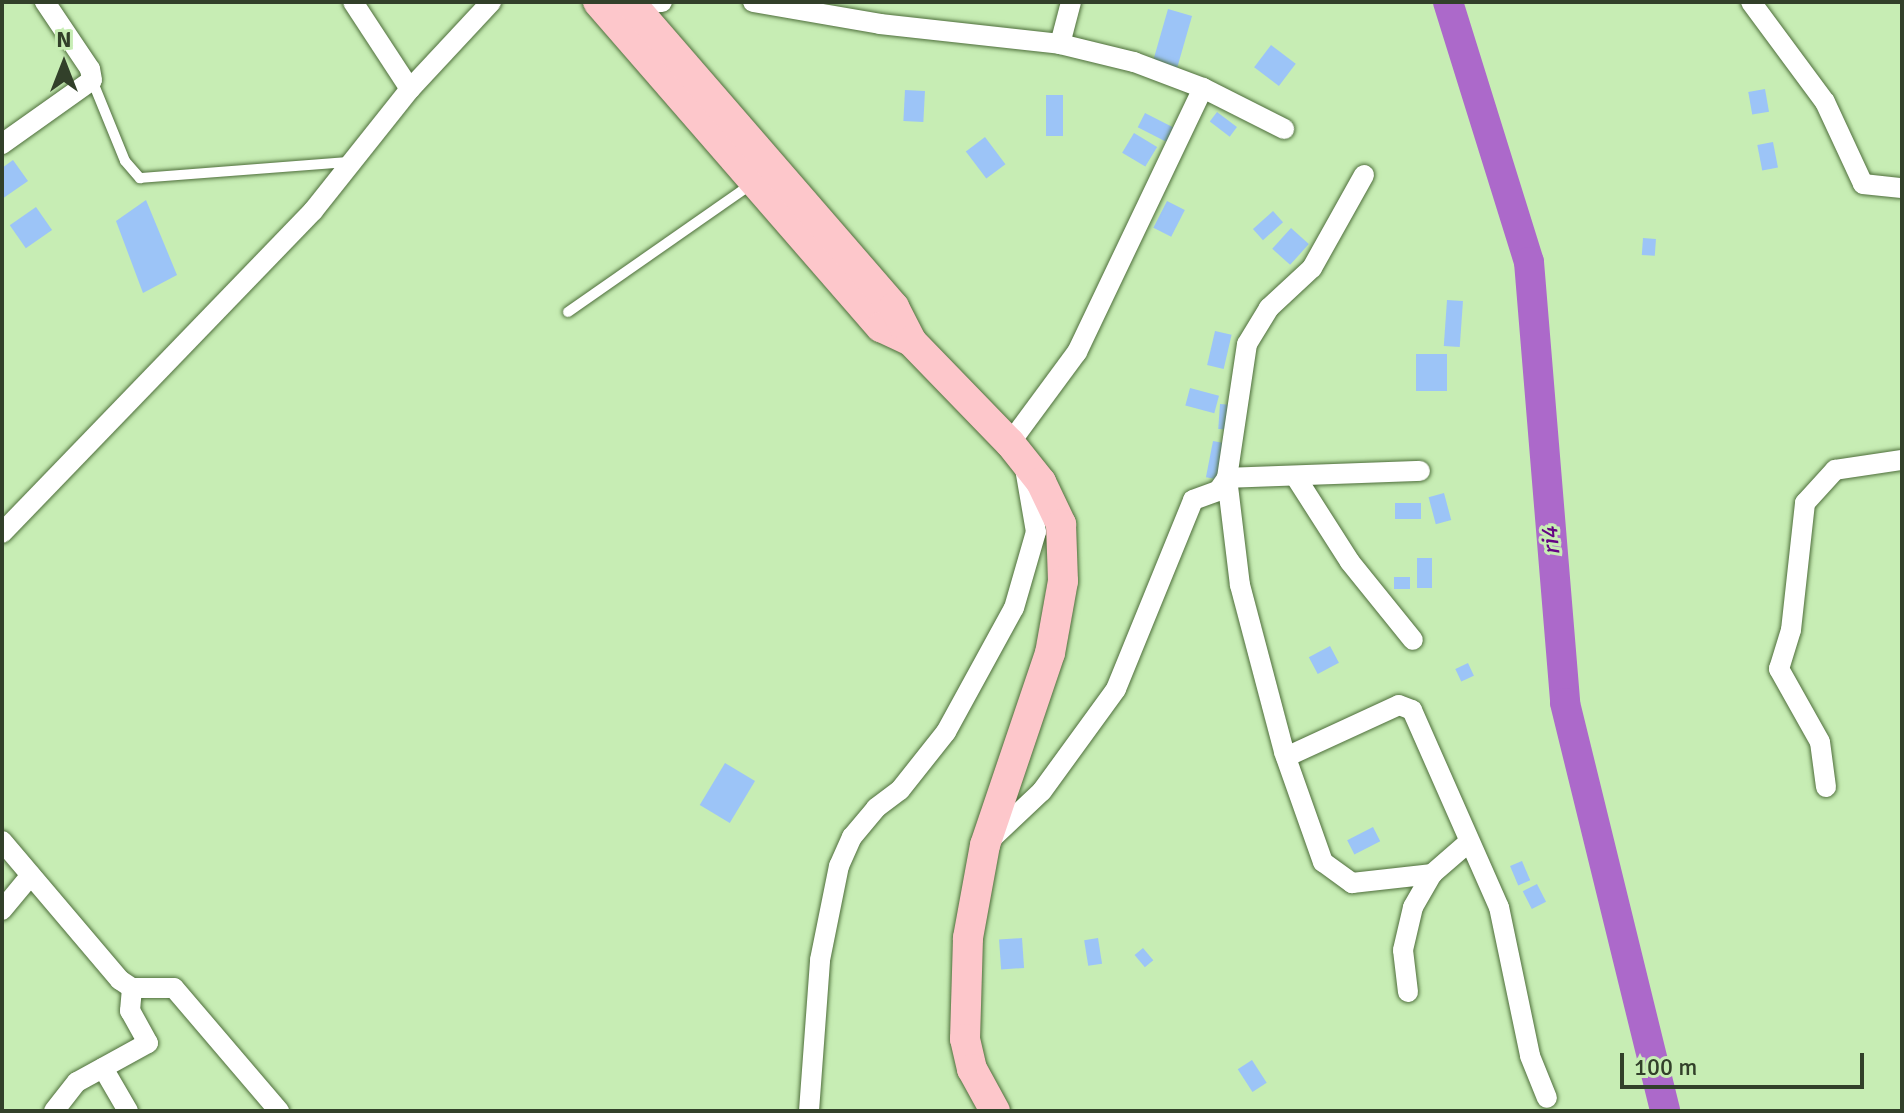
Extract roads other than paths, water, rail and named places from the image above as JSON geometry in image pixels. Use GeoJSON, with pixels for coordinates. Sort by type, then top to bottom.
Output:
{"type":"FeatureCollection","features":[{"type":"Feature","properties":{"kind":"main road"},"geometry":{"type":"LineString","coordinates":[[598,2],[881,327],[911,341]]}},
{"type":"Feature","properties":{"kind":"main road"},"geometry":{"type":"LineString","coordinates":[[631,2],[894,307],[911,341],[1017,452],[1061,524],[1063,581],[1038,693],[985,845],[968,938],[962,1010],[972,1069],[995,1111]]}},
{"type":"Feature","properties":{"kind":"street"},"geometry":{"type":"LineString","coordinates":[[2,144],[92,80],[90,69],[45,2]]}},
{"type":"Feature","properties":{"kind":"street"},"geometry":{"type":"LineString","coordinates":[[353,2],[410,89]]}},
{"type":"Feature","properties":{"kind":"street"},"geometry":{"type":"LineString","coordinates":[[2,533],[313,211],[410,89],[491,2]]}},
{"type":"Feature","properties":{"kind":"street"},"geometry":{"type":"LineString","coordinates":[[631,2],[662,2]]}},
{"type":"Feature","properties":{"kind":"street"},"geometry":{"type":"LineString","coordinates":[[753,2],[880,24],[1060,44],[1134,62],[1203,88],[1284,129]]}},
{"type":"Feature","properties":{"kind":"street"},"geometry":{"type":"LineString","coordinates":[[880,24],[881,2]]}},
{"type":"Feature","properties":{"kind":"street"},"geometry":{"type":"LineString","coordinates":[[1060,44],[1071,2]]}},
{"type":"Feature","properties":{"kind":"street"},"geometry":{"type":"LineString","coordinates":[[1751,2],[1825,102],[1863,184],[1902,188]]}},
{"type":"Feature","properties":{"kind":"street"},"geometry":{"type":"LineString","coordinates":[[809,1111],[820,960],[839,866],[852,837],[876,808],[900,790],[946,732],[1014,608],[1036,532],[1017,452],[1077,352],[1203,88]]}},
{"type":"Feature","properties":{"kind":"street"},"geometry":{"type":"LineString","coordinates":[[1364,175],[1312,268],[1269,308],[1252,333],[1227,478],[1240,585],[1286,757],[1315,848],[1332,871],[1352,883],[1432,874]]}},
{"type":"Feature","properties":{"kind":"street"},"geometry":{"type":"LineString","coordinates":[[1826,787],[1820,742],[1779,669],[1791,630],[1805,503],[1835,470],[1902,460]]}},
{"type":"Feature","properties":{"kind":"street"},"geometry":{"type":"LineString","coordinates":[[1227,478],[1297,479],[1420,471]]}},
{"type":"Feature","properties":{"kind":"street"},"geometry":{"type":"LineString","coordinates":[[985,845],[1042,791],[1116,689],[1193,500],[1218,491],[1227,478]]}},
{"type":"Feature","properties":{"kind":"street"},"geometry":{"type":"LineString","coordinates":[[1297,479],[1350,562],[1413,640]]}},
{"type":"Feature","properties":{"kind":"street"},"geometry":{"type":"LineString","coordinates":[[1286,757],[1399,705],[1409,706],[1499,907],[1530,1056],[1547,1098]]}},
{"type":"Feature","properties":{"kind":"street"},"geometry":{"type":"LineString","coordinates":[[2,841],[132,988],[130,1011],[148,1043],[77,1082],[54,1111]]}},
{"type":"Feature","properties":{"kind":"street"},"geometry":{"type":"LineString","coordinates":[[1408,992],[1405,933],[1432,874],[1469,842]]}},
{"type":"Feature","properties":{"kind":"street"},"geometry":{"type":"LineString","coordinates":[[2,910],[31,875]]}},
{"type":"Feature","properties":{"kind":"street"},"geometry":{"type":"LineString","coordinates":[[132,988],[174,988],[279,1111]]}},
{"type":"Feature","properties":{"kind":"street"},"geometry":{"type":"LineString","coordinates":[[103,1068],[128,1111]]}},
{"type":"Feature","properties":{"kind":"lane"},"geometry":{"type":"LineString","coordinates":[[92,80],[125,161],[140,178],[351,162]]}},
{"type":"Feature","properties":{"kind":"lane"},"geometry":{"type":"LineString","coordinates":[[568,312],[755,181]]}},
{"type":"Feature","properties":{"kind":"waterway","name":"ri4"},"geometry":{"type":"LineString","coordinates":[[1448,2],[1529,262],[1565,703],[1665,1111]]}}]}
